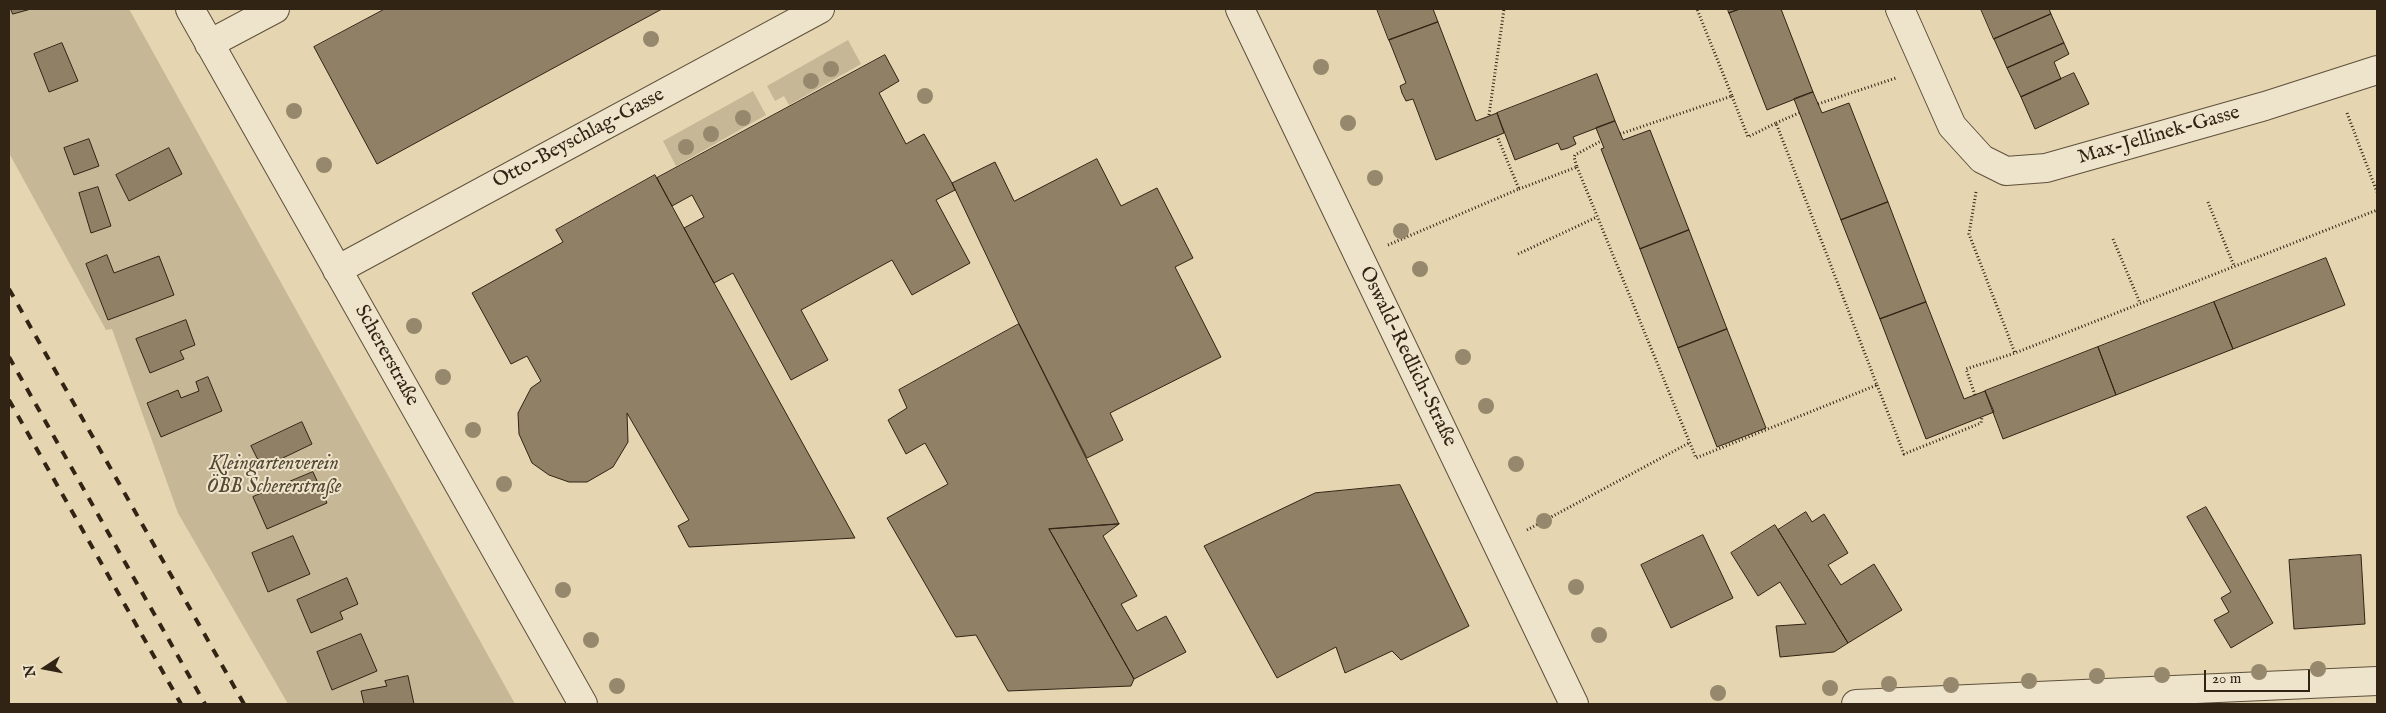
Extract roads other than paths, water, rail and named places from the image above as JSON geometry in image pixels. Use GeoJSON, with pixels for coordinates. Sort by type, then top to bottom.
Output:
{"type":"FeatureCollection","features":[{"type":"Feature","properties":{"kind":"street","name":"Schererstraße"},"geometry":{"type":"LineString","coordinates":[[190,9],[582,704]]}},
{"type":"Feature","properties":{"kind":"street"},"geometry":{"type":"LineString","coordinates":[[209,44],[274,9]]}},
{"type":"Feature","properties":{"kind":"street","name":"Otto-Beyschlag-Gasse"},"geometry":{"type":"LineString","coordinates":[[337,270],[820,9]]}},
{"type":"Feature","properties":{"kind":"street","name":"Oswald-Redlich-Straße"},"geometry":{"type":"LineString","coordinates":[[1240,9],[1574,704]]}},
{"type":"Feature","properties":{"kind":"street","name":"Max-Jellinek-Gasse"},"geometry":{"type":"LineString","coordinates":[[1900,9],[1952,126],[1982,159],[2006,171],[2046,168],[2265,106],[2377,70]]}},
{"type":"Feature","properties":{"kind":"street"},"geometry":{"type":"LineString","coordinates":[[1856,704],[2377,681]]}},
{"type":"Feature","properties":{"kind":"railway"},"geometry":{"type":"LineString","coordinates":[[9,289],[244,704]]}},
{"type":"Feature","properties":{"kind":"railway"},"geometry":{"type":"LineString","coordinates":[[9,357],[205,704]]}},
{"type":"Feature","properties":{"kind":"railway"},"geometry":{"type":"LineString","coordinates":[[9,400],[181,704]]}},
{"type":"Feature","properties":{"kind":"park label","name":"Kleingartenverein ÖBB Schererstraße"},"geometry":{"type":"Point","coordinates":[274,476]}}]}
